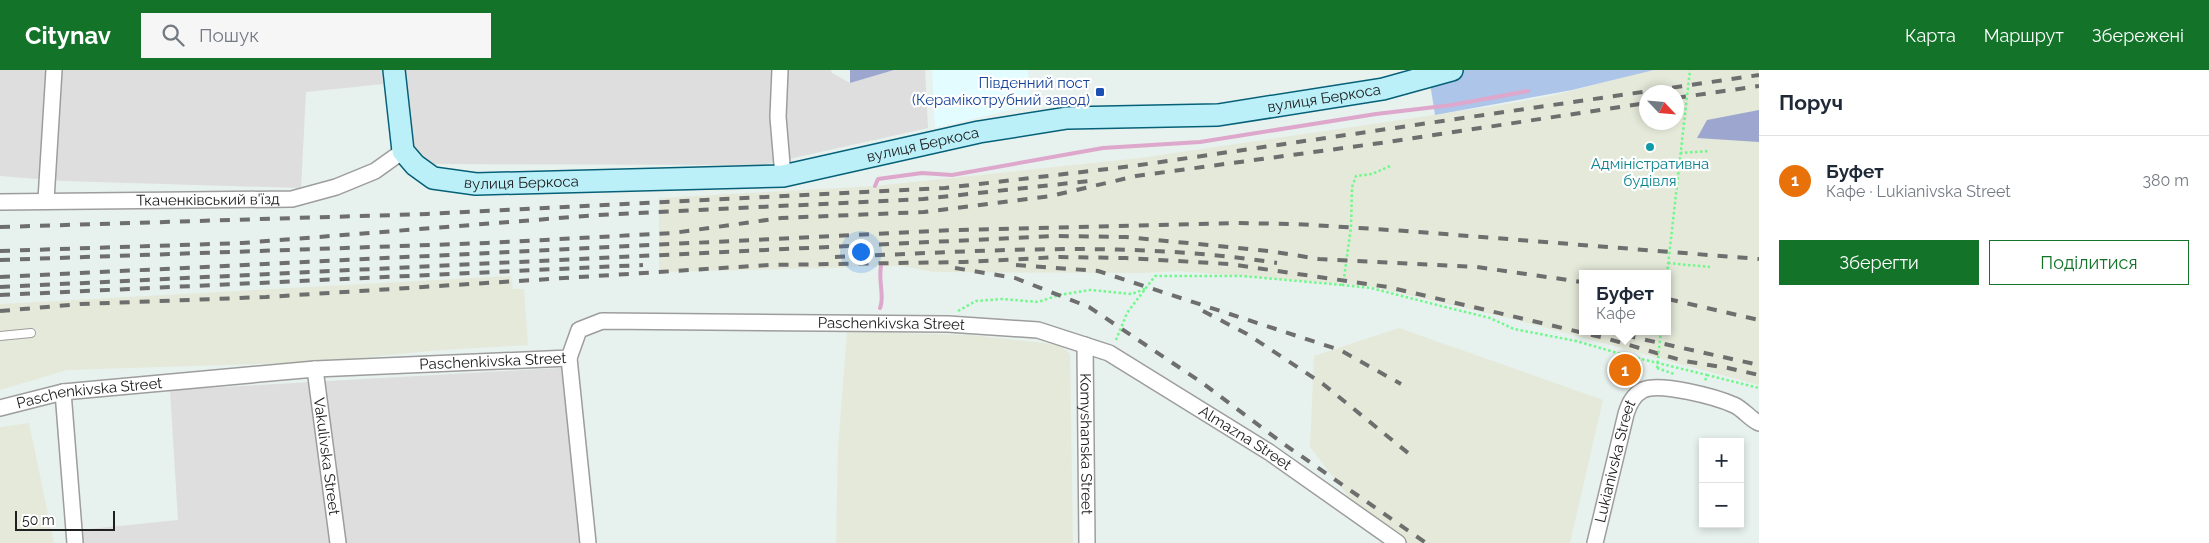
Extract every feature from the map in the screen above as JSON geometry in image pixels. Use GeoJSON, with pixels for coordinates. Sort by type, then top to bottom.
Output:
{"type":"FeatureCollection","features":[{"type":"Feature","properties":{"kind":"street"},"geometry":{"type":"LineString","coordinates":[[46,200],[54,70]]}},
{"type":"Feature","properties":{"kind":"street"},"geometry":{"type":"LineString","coordinates":[[394,70],[403,151]]}},
{"type":"Feature","properties":{"kind":"street"},"geometry":{"type":"LineString","coordinates":[[780,70],[778,117],[783,176]]}},
{"type":"Feature","properties":{"kind":"street","name":"вулиця Беркоса"},"geometry":{"type":"LineString","coordinates":[[403,151],[415,165],[433,178],[476,184],[783,176],[979,132],[1066,118],[1218,115],[1383,88],[1429,74],[1452,70]]}},
{"type":"Feature","properties":{"kind":"street","name":"Ткаченківський в'їзд"},"geometry":{"type":"LineString","coordinates":[[0,202],[46,200],[292,199],[336,187],[375,172],[403,151]]}},
{"type":"Feature","properties":{"kind":"street","name":"Paschenkivska Street"},"geometry":{"type":"LineString","coordinates":[[0,408],[64,392],[315,369],[569,358],[579,330],[602,321],[948,324],[1038,330],[1085,345]]}},
{"type":"Feature","properties":{"kind":"street","name":"Almazna Street"},"geometry":{"type":"LineString","coordinates":[[1085,345],[1109,353],[1269,452],[1398,543]]}},
{"type":"Feature","properties":{"kind":"street","name":"Komyshanska Street"},"geometry":{"type":"LineString","coordinates":[[1085,345],[1087,543]]}},
{"type":"Feature","properties":{"kind":"street"},"geometry":{"type":"LineString","coordinates":[[569,358],[588,543]]}},
{"type":"Feature","properties":{"kind":"street","name":"Vakulivska Street"},"geometry":{"type":"LineString","coordinates":[[315,369],[338,543]]}},
{"type":"Feature","properties":{"kind":"street","name":"Lukianivska Street"},"geometry":{"type":"LineString","coordinates":[[1595,543],[1626,414],[1630,402],[1637,394],[1644,389],[1662,388],[1701,396],[1735,405],[1759,423]]}},
{"type":"Feature","properties":{"kind":"street"},"geometry":{"type":"LineString","coordinates":[[64,392],[75,543]]}},
{"type":"Feature","properties":{"kind":"lane"},"geometry":{"type":"LineString","coordinates":[[0,336],[31,333]]}},
{"type":"Feature","properties":{"kind":"path"},"geometry":{"type":"LineString","coordinates":[[1667,270],[1690,70]]}},
{"type":"Feature","properties":{"kind":"path"},"geometry":{"type":"LineString","coordinates":[[1680,153],[1710,151]]}},
{"type":"Feature","properties":{"kind":"path"},"geometry":{"type":"LineString","coordinates":[[1343,285],[1351,227],[1352,187],[1356,176],[1372,174],[1390,166]]}},
{"type":"Feature","properties":{"kind":"path"},"geometry":{"type":"LineString","coordinates":[[1668,263],[1710,267]]}},
{"type":"Feature","properties":{"kind":"path"},"geometry":{"type":"LineString","coordinates":[[1109,353],[1123,328],[1128,313],[1155,276],[1242,276],[1371,288],[1490,318],[1514,329],[1576,341],[1620,354],[1759,388]]}},
{"type":"Feature","properties":{"kind":"path"},"geometry":{"type":"LineString","coordinates":[[948,324],[957,311],[976,301],[1002,299],[1038,302],[1059,295],[1090,290],[1132,294],[1148,288]]}},
{"type":"Feature","properties":{"kind":"path"},"geometry":{"type":"LineString","coordinates":[[1657,368],[1661,335]]}},
{"type":"Feature","properties":{"kind":"path"},"geometry":{"type":"LineString","coordinates":[[1704,384],[1707,374]]}},
{"type":"Feature","properties":{"kind":"shaded area"},"geometry":{"type":"Polygon","coordinates":[[[0,70],[382,70],[383,84],[306,92],[301,188],[63,181],[0,176],[0,70]]]}},
{"type":"Feature","properties":{"kind":"shaded area"},"geometry":{"type":"Polygon","coordinates":[[[399,70],[831,70],[832,73],[850,83],[894,70],[925,70],[928,128],[762,165],[434,164],[406,145],[399,70]]]}},
{"type":"Feature","properties":{"kind":"shaded area"},"geometry":{"type":"Polygon","coordinates":[[[850,70],[894,70],[850,83],[850,70]]]}},
{"type":"Feature","properties":{"kind":"shaded area"},"geometry":{"type":"Polygon","coordinates":[[[932,70],[1028,70],[1030,105],[935,128],[932,70]]]}},
{"type":"Feature","properties":{"kind":"shaded area"},"geometry":{"type":"Polygon","coordinates":[[[1452,70],[1654,70],[1572,90],[1435,115],[1429,77],[1452,70]]]}},
{"type":"Feature","properties":{"kind":"shaded area"},"geometry":{"type":"Polygon","coordinates":[[[1652,70],[1759,70],[1759,385],[1517,320],[1369,286],[1177,271],[1142,273],[935,272],[902,266],[659,272],[659,198],[875,186],[1140,158],[1502,105],[1555,95],[1652,70]]]}},
{"type":"Feature","properties":{"kind":"shaded area"},"geometry":{"type":"Polygon","coordinates":[[[1759,110],[1759,142],[1697,138],[1707,120],[1759,110]]]}},
{"type":"Feature","properties":{"kind":"shaded area"},"geometry":{"type":"Polygon","coordinates":[[[511,276],[513,289],[524,289],[528,345],[429,351],[320,362],[67,370],[0,390],[0,304],[511,276]]]}},
{"type":"Feature","properties":{"kind":"shaded area"},"geometry":{"type":"Polygon","coordinates":[[[1399,328],[1603,400],[1570,543],[1384,543],[1310,447],[1314,356],[1399,328]]]}},
{"type":"Feature","properties":{"kind":"shaded area"},"geometry":{"type":"Polygon","coordinates":[[[847,332],[970,335],[1060,345],[1070,354],[1073,543],[836,543],[838,448],[847,332]]]}},
{"type":"Feature","properties":{"kind":"shaded area"},"geometry":{"type":"Polygon","coordinates":[[[561,368],[586,543],[81,543],[80,530],[178,520],[170,390],[561,368]]]}},
{"type":"Feature","properties":{"kind":"shaded area"},"geometry":{"type":"Polygon","coordinates":[[[29,423],[54,543],[0,543],[0,427],[29,423]]]}},
{"type":"Feature","properties":{"kind":"waterway"},"geometry":{"type":"LineString","coordinates":[[875,186],[878,179],[922,173],[952,175],[1103,148],[1200,142],[1376,114],[1452,105],[1528,91]]}},
{"type":"Feature","properties":{"kind":"waterway"},"geometry":{"type":"LineString","coordinates":[[880,308],[882,299],[881,266]]}},
{"type":"Feature","properties":{"kind":"railway"},"geometry":{"type":"LineString","coordinates":[[0,227],[427,214],[945,188],[1133,166],[1759,75]]}},
{"type":"Feature","properties":{"kind":"railway"},"geometry":{"type":"LineString","coordinates":[[1684,97],[1759,86]]}},
{"type":"Feature","properties":{"kind":"railway"},"geometry":{"type":"LineString","coordinates":[[0,260],[487,243],[673,233],[781,218],[924,212],[1051,196],[1136,176],[1388,142],[1639,104]]}},
{"type":"Feature","properties":{"kind":"railway"},"geometry":{"type":"LineString","coordinates":[[0,251],[242,243],[598,215],[923,199],[1089,181]]}},
{"type":"Feature","properties":{"kind":"railway"},"geometry":{"type":"LineString","coordinates":[[0,277],[956,230],[1234,223],[1296,224],[1406,231],[1759,259]]}},
{"type":"Feature","properties":{"kind":"railway"},"geometry":{"type":"LineString","coordinates":[[0,287],[1055,236],[1126,237],[1269,251],[1319,259],[1477,267],[1579,282]]}},
{"type":"Feature","properties":{"kind":"railway"},"geometry":{"type":"LineString","coordinates":[[835,257],[1001,250],[1112,249],[1222,256],[1277,263]]}},
{"type":"Feature","properties":{"kind":"railway"},"geometry":{"type":"LineString","coordinates":[[0,311],[81,304],[266,297],[769,265],[964,262],[1060,257],[1126,258],[1229,264],[1388,287],[1579,332]]}},
{"type":"Feature","properties":{"kind":"railway"},"geometry":{"type":"LineString","coordinates":[[0,295],[643,265]]}},
{"type":"Feature","properties":{"kind":"railway"},"geometry":{"type":"LineString","coordinates":[[1016,265],[1098,271],[1340,350],[1401,384]]}},
{"type":"Feature","properties":{"kind":"railway"},"geometry":{"type":"LineString","coordinates":[[955,268],[1015,278],[1089,307],[1201,382],[1281,442],[1426,543]]}},
{"type":"Feature","properties":{"kind":"railway"},"geometry":{"type":"LineString","coordinates":[[1671,300],[1759,320]]}},
{"type":"Feature","properties":{"kind":"railway"},"geometry":{"type":"LineString","coordinates":[[1203,311],[1247,334],[1323,384],[1413,457]]}},
{"type":"Feature","properties":{"kind":"railway"},"geometry":{"type":"LineString","coordinates":[[1592,335],[1684,361],[1759,375]]}},
{"type":"Feature","properties":{"kind":"railway"},"geometry":{"type":"LineString","coordinates":[[1624,335],[1759,365]]}},
{"type":"Feature","properties":{"kind":"place","name":"Південний пост (Керамікотрубний завод)"},"geometry":{"type":"Point","coordinates":[1100,92]}},
{"type":"Feature","properties":{"kind":"place","name":"Адміністративна будівля"},"geometry":{"type":"Point","coordinates":[1650,147]}},
{"type":"Feature","properties":{"kind":"place","name":"Буфет"},"geometry":{"type":"Point","coordinates":[1625,370]}}]}
